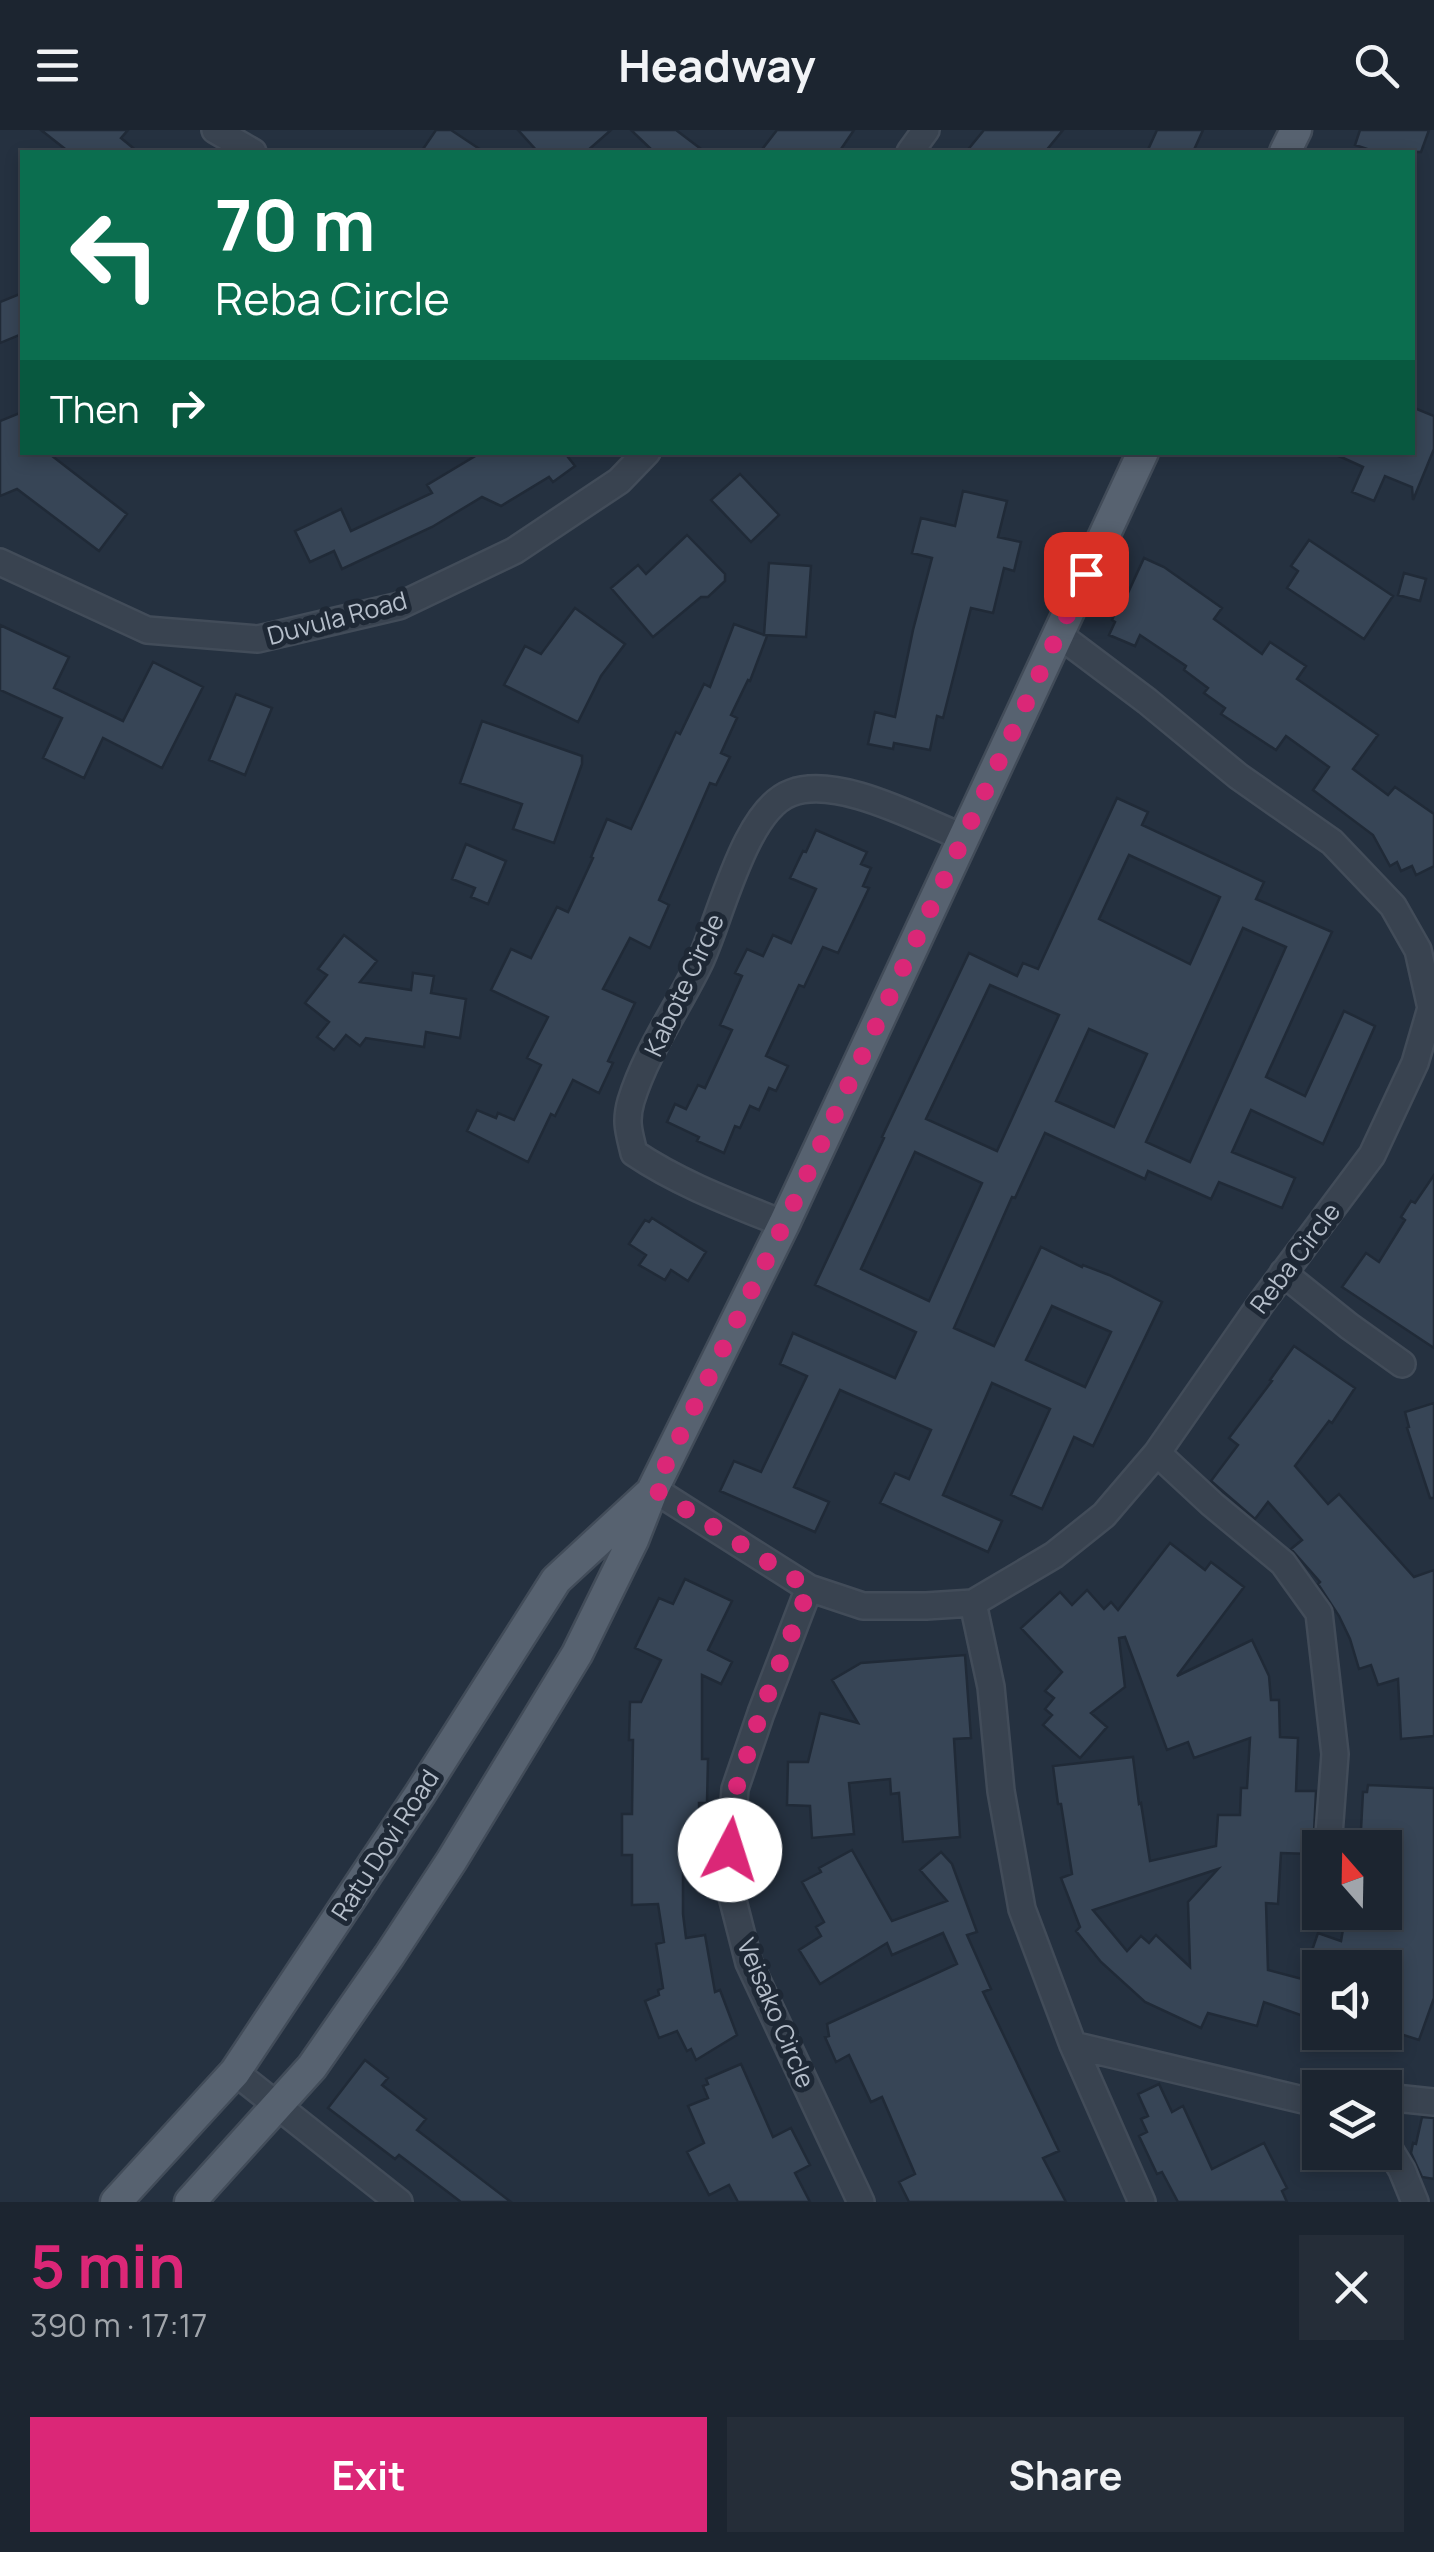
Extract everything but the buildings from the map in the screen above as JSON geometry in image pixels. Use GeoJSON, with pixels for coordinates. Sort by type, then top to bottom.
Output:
{"type":"FeatureCollection","features":[{"type":"Feature","properties":{"kind":"main road","name":"Ratu Dovi Road"},"geometry":{"type":"LineString","coordinates":[[190,2202],[312,2066],[461,1844],[577,1654],[784,1224],[1142,455]]}},
{"type":"Feature","properties":{"kind":"main road","name":"Ratu Dovi Road"},"geometry":{"type":"LineString","coordinates":[[116,2202],[236,2072],[556,1580],[654,1489]]}},
{"type":"Feature","properties":{"kind":"street"},"geometry":{"type":"LineString","coordinates":[[214,130],[250,150]]}},
{"type":"Feature","properties":{"kind":"street","name":"Duvula Road"},"geometry":{"type":"LineString","coordinates":[[0,562],[147,630],[258,639],[399,606],[514,550],[619,481],[644,455]]}},
{"type":"Feature","properties":{"kind":"street","name":"Reba Circle"},"geometry":{"type":"LineString","coordinates":[[654,1489],[809,1588],[863,1606],[973,1603],[1054,1555],[1092,1525],[1156,1453],[1372,1155],[1415,1064],[1431,1008],[1418,950],[1394,906],[1332,842],[1238,776],[1058,634]]}},
{"type":"Feature","properties":{"kind":"street","name":"Kabote Circle"},"geometry":{"type":"LineString","coordinates":[[784,1224],[660,1170],[634,1152],[626,1123],[632,1099],[658,1040],[701,960],[731,877],[769,808],[788,793],[817,786],[845,791],[964,838]]}},
{"type":"Feature","properties":{"kind":"street"},"geometry":{"type":"LineString","coordinates":[[1283,1273],[1402,1364]]}},
{"type":"Feature","properties":{"kind":"street"},"geometry":{"type":"LineString","coordinates":[[1156,1453],[1283,1563],[1319,1613],[1334,1754],[1329,1830]]}},
{"type":"Feature","properties":{"kind":"street","name":"Veisako Circle"},"geometry":{"type":"LineString","coordinates":[[809,1588],[736,1789],[728,1881],[749,1963],[861,2202]]}},
{"type":"Feature","properties":{"kind":"street"},"geometry":{"type":"LineString","coordinates":[[973,1603],[991,1688],[1001,1791],[1022,1908],[1074,2045],[1142,2202]]}},
{"type":"Feature","properties":{"kind":"street"},"geometry":{"type":"LineString","coordinates":[[1074,2045],[1302,2100]]}},
{"type":"Feature","properties":{"kind":"street"},"geometry":{"type":"LineString","coordinates":[[236,2072],[400,2202]]}},
{"type":"Feature","properties":{"kind":"street"},"geometry":{"type":"LineString","coordinates":[[1402,2098],[1434,2102]]}},
{"type":"Feature","properties":{"kind":"street"},"geometry":{"type":"LineString","coordinates":[[1402,2170],[1414,2202]]}},
{"type":"Feature","properties":{"kind":"route"},"geometry":{"type":"LineString","coordinates":[[730,1850],[736,1789],[809,1588],[654,1489],[784,1224],[1086,574]]}}]}
